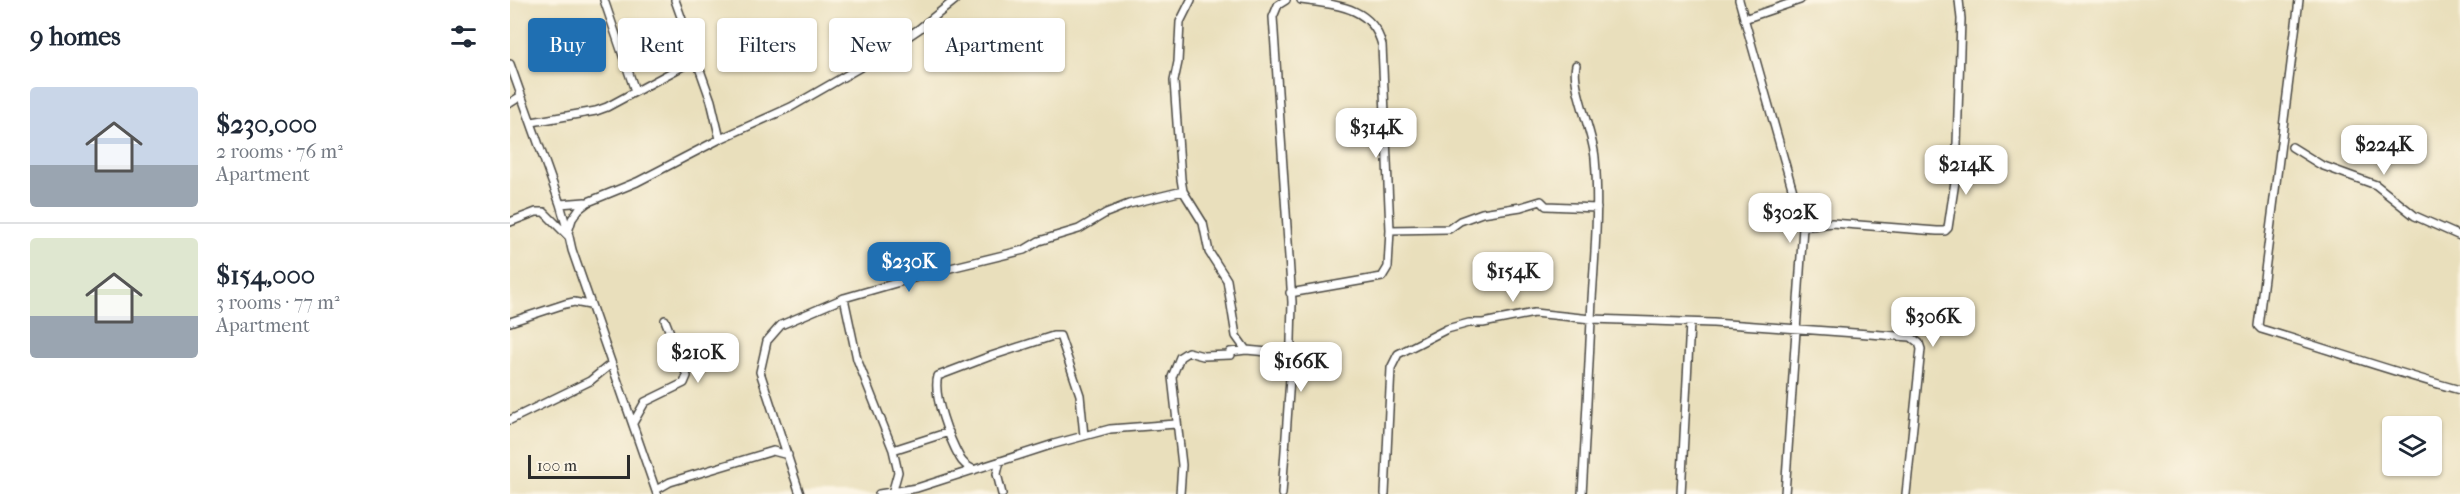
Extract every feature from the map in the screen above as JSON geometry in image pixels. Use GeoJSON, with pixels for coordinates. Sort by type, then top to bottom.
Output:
{"type":"FeatureCollection","features":[{"type":"Feature","properties":{"kind":"street"},"geometry":{"type":"LineString","coordinates":[[603,0],[635,91]]}},
{"type":"Feature","properties":{"kind":"street"},"geometry":{"type":"LineString","coordinates":[[675,0],[681,18]]}},
{"type":"Feature","properties":{"kind":"street"},"geometry":{"type":"LineString","coordinates":[[568,235],[572,219],[588,202],[638,182],[720,139],[791,107],[873,60],[919,29],[955,0]]}},
{"type":"Feature","properties":{"kind":"street"},"geometry":{"type":"LineString","coordinates":[[1191,0],[1180,22],[1174,81],[1183,191],[1203,223],[1209,252],[1227,280],[1236,336],[1246,350]]}},
{"type":"Feature","properties":{"kind":"street"},"geometry":{"type":"LineString","coordinates":[[1282,494],[1290,354],[1290,293],[1273,17],[1278,5],[1286,0]]}},
{"type":"Feature","properties":{"kind":"street"},"geometry":{"type":"LineString","coordinates":[[1290,293],[1382,277],[1388,267],[1390,230],[1387,197],[1389,163],[1380,36],[1375,24],[1359,13],[1301,0]]}},
{"type":"Feature","properties":{"kind":"street"},"geometry":{"type":"LineString","coordinates":[[1738,0],[1803,227],[1785,494]]}},
{"type":"Feature","properties":{"kind":"street"},"geometry":{"type":"LineString","coordinates":[[1744,19],[1800,0]]}},
{"type":"Feature","properties":{"kind":"street"},"geometry":{"type":"LineString","coordinates":[[1803,227],[1832,223],[1937,231],[1945,231],[1948,228],[1956,175],[1961,19],[1959,0]]}},
{"type":"Feature","properties":{"kind":"street"},"geometry":{"type":"LineString","coordinates":[[2300,0],[2258,326],[2261,329],[2306,341],[2415,378],[2460,390]]}},
{"type":"Feature","properties":{"kind":"street"},"geometry":{"type":"LineString","coordinates":[[510,64],[560,204],[590,305],[657,492],[670,482],[773,451],[788,455]]}},
{"type":"Feature","properties":{"kind":"street"},"geometry":{"type":"LineString","coordinates":[[1576,65],[1577,89],[1587,118],[1595,158],[1597,208],[1589,408],[1582,494]]}},
{"type":"Feature","properties":{"kind":"street"},"geometry":{"type":"LineString","coordinates":[[532,122],[596,111],[671,72]]}},
{"type":"Feature","properties":{"kind":"street"},"geometry":{"type":"LineString","coordinates":[[701,72],[711,101],[720,139]]}},
{"type":"Feature","properties":{"kind":"street"},"geometry":{"type":"LineString","coordinates":[[510,103],[521,96]]}},
{"type":"Feature","properties":{"kind":"street"},"geometry":{"type":"LineString","coordinates":[[2292,147],[2321,165],[2376,185],[2415,216],[2460,236]]}},
{"type":"Feature","properties":{"kind":"street"},"geometry":{"type":"LineString","coordinates":[[800,494],[760,372],[767,341],[781,325],[844,298],[938,271],[1024,250],[1039,241],[1079,229],[1106,213],[1129,204],[1183,191]]}},
{"type":"Feature","properties":{"kind":"street"},"geometry":{"type":"LineString","coordinates":[[1390,230],[1449,229],[1460,221],[1482,213],[1521,207],[1540,201],[1546,206],[1597,208]]}},
{"type":"Feature","properties":{"kind":"street"},"geometry":{"type":"LineString","coordinates":[[560,204],[588,202]]}},
{"type":"Feature","properties":{"kind":"street"},"geometry":{"type":"LineString","coordinates":[[510,222],[536,212],[544,212],[568,235]]}},
{"type":"Feature","properties":{"kind":"street"},"geometry":{"type":"LineString","coordinates":[[844,298],[857,359],[893,450],[898,472],[893,490]]}},
{"type":"Feature","properties":{"kind":"street"},"geometry":{"type":"LineString","coordinates":[[510,322],[565,304],[590,305]]}},
{"type":"Feature","properties":{"kind":"street"},"geometry":{"type":"LineString","coordinates":[[1385,494],[1391,368],[1398,354],[1447,329],[1469,323],[1483,323],[1534,313],[1591,319],[1906,335],[1919,343],[1921,365],[1906,494]]}},
{"type":"Feature","properties":{"kind":"street"},"geometry":{"type":"LineString","coordinates":[[633,423],[645,402],[686,380],[687,376],[665,320]]}},
{"type":"Feature","properties":{"kind":"street"},"geometry":{"type":"LineString","coordinates":[[1681,494],[1690,323]]}},
{"type":"Feature","properties":{"kind":"street"},"geometry":{"type":"LineString","coordinates":[[974,470],[966,466],[960,458],[941,410],[936,383],[938,376],[1057,335],[1063,341],[1080,394],[1084,435]]}},
{"type":"Feature","properties":{"kind":"street"},"geometry":{"type":"LineString","coordinates":[[1180,494],[1182,465],[1172,377],[1180,357],[1188,352],[1203,356],[1231,355],[1230,352],[1246,350],[1290,354]]}},
{"type":"Feature","properties":{"kind":"street"},"geometry":{"type":"LineString","coordinates":[[510,420],[590,381],[611,364]]}},
{"type":"Feature","properties":{"kind":"street"},"geometry":{"type":"LineString","coordinates":[[879,494],[917,488],[1084,435],[1131,426],[1176,424]]}},
{"type":"Feature","properties":{"kind":"street"},"geometry":{"type":"LineString","coordinates":[[893,450],[950,432]]}},
{"type":"Feature","properties":{"kind":"street"},"geometry":{"type":"LineString","coordinates":[[956,475],[960,458]]}},
{"type":"Feature","properties":{"kind":"street"},"geometry":{"type":"LineString","coordinates":[[1000,461],[996,474],[1002,494]]}},
{"type":"Feature","properties":{"kind":"street"},"geometry":{"type":"LineString","coordinates":[[986,466],[996,474]]}}]}
